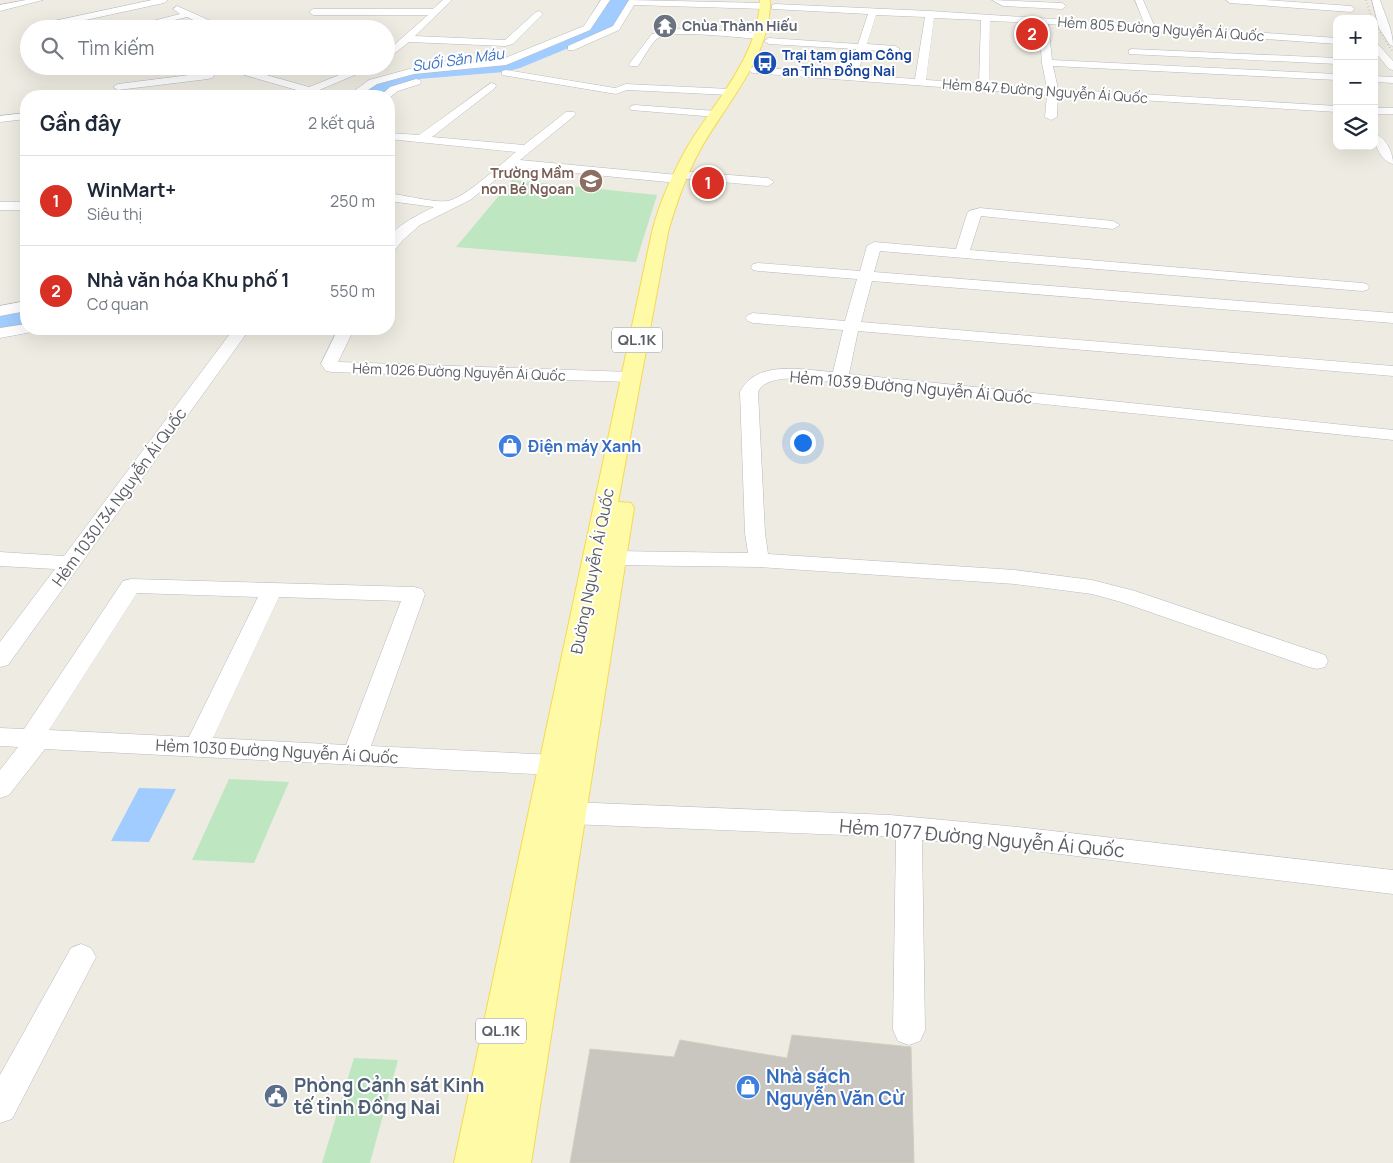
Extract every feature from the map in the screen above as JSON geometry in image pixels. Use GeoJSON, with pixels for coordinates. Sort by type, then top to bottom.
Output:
{"type":"FeatureCollection","features":[{"type":"Feature","properties":{"kind":"main road","name":"Đường Nguyễn Ái Quốc"},"geometry":{"type":"LineString","coordinates":[[565,765],[613,558],[612,514],[630,377],[660,232],[684,178],[716,114],[730,92],[759,31],[776,20],[770,3]]}},
{"type":"Feature","properties":{"kind":"main road","name":"Đường Nguyễn Ái Quốc"},"geometry":{"type":"LineString","coordinates":[[475,1163],[545,876],[612,514],[684,178],[753,70],[759,31]]}},
{"type":"Feature","properties":{"kind":"main road","name":"Đường Nguyễn Ái Quốc"},"geometry":{"type":"LineString","coordinates":[[510,1163],[545,876]]}},
{"type":"Feature","properties":{"kind":"street"},"geometry":{"type":"LineString","coordinates":[[0,8],[39,0]]}},
{"type":"Feature","properties":{"kind":"street"},"geometry":{"type":"LineString","coordinates":[[72,20],[164,0],[172,7],[202,20]]}},
{"type":"Feature","properties":{"kind":"street"},"geometry":{"type":"LineString","coordinates":[[304,20],[326,0]]}},
{"type":"Feature","properties":{"kind":"street"},"geometry":{"type":"LineString","coordinates":[[395,50],[448,0]]}},
{"type":"Feature","properties":{"kind":"street"},"geometry":{"type":"LineString","coordinates":[[361,90],[373,82],[412,71],[502,63],[586,28],[591,23],[597,9],[606,0]]}},
{"type":"Feature","properties":{"kind":"street"},"geometry":{"type":"LineString","coordinates":[[996,0],[1003,3],[1061,3],[1065,22]]}},
{"type":"Feature","properties":{"kind":"street"},"geometry":{"type":"LineString","coordinates":[[1138,0],[1151,18],[1151,28]]}},
{"type":"Feature","properties":{"kind":"street"},"geometry":{"type":"LineString","coordinates":[[1230,0],[1350,4]]}},
{"type":"Feature","properties":{"kind":"street"},"geometry":{"type":"LineString","coordinates":[[1376,0],[1389,28],[1393,43]]}},
{"type":"Feature","properties":{"kind":"street"},"geometry":{"type":"LineString","coordinates":[[565,51],[616,28],[632,1]]}},
{"type":"Feature","properties":{"kind":"street","name":"Hẻm 805 Đường Nguyễn Ái Quốc"},"geometry":{"type":"LineString","coordinates":[[632,1],[770,3],[873,12],[1065,22],[1333,40]]}},
{"type":"Feature","properties":{"kind":"street"},"geometry":{"type":"LineString","coordinates":[[313,12],[435,12]]}},
{"type":"Feature","properties":{"kind":"street"},"geometry":{"type":"LineString","coordinates":[[851,78],[861,46],[863,26],[873,12]]}},
{"type":"Feature","properties":{"kind":"street"},"geometry":{"type":"LineString","coordinates":[[163,20],[189,14]]}},
{"type":"Feature","properties":{"kind":"street"},"geometry":{"type":"LineString","coordinates":[[408,39],[505,43],[510,42],[538,14]]}},
{"type":"Feature","properties":{"kind":"street"},"geometry":{"type":"LineString","coordinates":[[920,82],[930,14]]}},
{"type":"Feature","properties":{"kind":"street"},"geometry":{"type":"LineString","coordinates":[[984,87],[986,18]]}},
{"type":"Feature","properties":{"kind":"street"},"geometry":{"type":"LineString","coordinates":[[1042,21],[1051,48],[1046,63],[1053,92],[1051,116]]}},
{"type":"Feature","properties":{"kind":"street"},"geometry":{"type":"LineString","coordinates":[[710,24],[894,49]]}},
{"type":"Feature","properties":{"kind":"street"},"geometry":{"type":"LineString","coordinates":[[634,64],[655,36],[660,34],[759,31]]}},
{"type":"Feature","properties":{"kind":"street"},"geometry":{"type":"LineString","coordinates":[[1378,49],[1392,65]]}},
{"type":"Feature","properties":{"kind":"street"},"geometry":{"type":"LineString","coordinates":[[1124,52],[1333,61]]}},
{"type":"Feature","properties":{"kind":"street"},"geometry":{"type":"LineString","coordinates":[[1046,63],[1333,77]]}},
{"type":"Feature","properties":{"kind":"street"},"geometry":{"type":"LineString","coordinates":[[1378,63],[1392,65]]}},
{"type":"Feature","properties":{"kind":"street"},"geometry":{"type":"LineString","coordinates":[[393,90],[421,80],[506,73],[531,65]]}},
{"type":"Feature","properties":{"kind":"street"},"geometry":{"type":"LineString","coordinates":[[532,77],[548,69]]}},
{"type":"Feature","properties":{"kind":"street","name":"Hẻm 847 Đường Nguyễn Ái Quốc"},"geometry":{"type":"LineString","coordinates":[[753,70],[1053,92],[1333,109]]}},
{"type":"Feature","properties":{"kind":"street"},"geometry":{"type":"LineString","coordinates":[[506,73],[616,91],[626,87],[730,92]]}},
{"type":"Feature","properties":{"kind":"street"},"geometry":{"type":"LineString","coordinates":[[118,87],[209,75]]}},
{"type":"Feature","properties":{"kind":"street"},"geometry":{"type":"LineString","coordinates":[[254,75],[307,90]]}},
{"type":"Feature","properties":{"kind":"street"},"geometry":{"type":"LineString","coordinates":[[312,90],[349,75]]}},
{"type":"Feature","properties":{"kind":"street"},"geometry":{"type":"LineString","coordinates":[[1378,79],[1393,80]]}},
{"type":"Feature","properties":{"kind":"street"},"geometry":{"type":"LineString","coordinates":[[420,140],[491,86]]}},
{"type":"Feature","properties":{"kind":"street"},"geometry":{"type":"LineString","coordinates":[[635,108],[716,114]]}},
{"type":"Feature","properties":{"kind":"street"},"geometry":{"type":"LineString","coordinates":[[1378,110],[1393,111]]}},
{"type":"Feature","properties":{"kind":"street"},"geometry":{"type":"LineString","coordinates":[[395,241],[410,225],[426,214],[472,192],[570,114]]}},
{"type":"Feature","properties":{"kind":"street"},"geometry":{"type":"LineString","coordinates":[[0,119],[20,117]]}},
{"type":"Feature","properties":{"kind":"street"},"geometry":{"type":"LineString","coordinates":[[395,137],[525,149]]}},
{"type":"Feature","properties":{"kind":"street"},"geometry":{"type":"LineString","coordinates":[[1378,142],[1393,160]]}},
{"type":"Feature","properties":{"kind":"street"},"geometry":{"type":"LineString","coordinates":[[509,163],[684,178],[768,182]]}},
{"type":"Feature","properties":{"kind":"street"},"geometry":{"type":"LineString","coordinates":[[395,198],[447,205]]}},
{"type":"Feature","properties":{"kind":"street"},"geometry":{"type":"LineString","coordinates":[[0,206],[20,206]]}},
{"type":"Feature","properties":{"kind":"street"},"geometry":{"type":"LineString","coordinates":[[962,253],[974,214],[980,212],[1113,225]]}},
{"type":"Feature","properties":{"kind":"street"},"geometry":{"type":"LineString","coordinates":[[840,378],[852,325],[874,246],[1362,287]]}},
{"type":"Feature","properties":{"kind":"street"},"geometry":{"type":"LineString","coordinates":[[758,267],[1393,318]]}},
{"type":"Feature","properties":{"kind":"street"},"geometry":{"type":"LineString","coordinates":[[0,311],[20,307]]}},
{"type":"Feature","properties":{"kind":"street"},"geometry":{"type":"LineString","coordinates":[[753,318],[1393,372]]}},
{"type":"Feature","properties":{"kind":"street"},"geometry":{"type":"LineString","coordinates":[[0,333],[20,329]]}},
{"type":"Feature","properties":{"kind":"street","name":"Hẻm 1030/34 Nguyễn Ái Quốc"},"geometry":{"type":"LineString","coordinates":[[0,659],[237,335]]}},
{"type":"Feature","properties":{"kind":"street","name":"Hẻm 1026 Đường Nguyễn Ái Quốc"},"geometry":{"type":"LineString","coordinates":[[343,335],[329,364],[332,367],[630,377]]}},
{"type":"Feature","properties":{"kind":"street","name":"Hẻm 1039 Đường Nguyễn Ái Quốc"},"geometry":{"type":"LineString","coordinates":[[759,560],[754,524],[749,392],[754,382],[764,377],[781,374],[840,378],[1393,435]]}},
{"type":"Feature","properties":{"kind":"street"},"geometry":{"type":"LineString","coordinates":[[613,558],[759,560],[1014,577],[1092,587],[1127,596],[1317,661]]}},
{"type":"Feature","properties":{"kind":"street"},"geometry":{"type":"LineString","coordinates":[[0,559],[70,562]]}},
{"type":"Feature","properties":{"kind":"street"},"geometry":{"type":"LineString","coordinates":[[0,788],[34,739],[131,586],[414,594],[355,755]]}},
{"type":"Feature","properties":{"kind":"street"},"geometry":{"type":"LineString","coordinates":[[196,747],[272,590]]}},
{"type":"Feature","properties":{"kind":"street","name":"Hẻm 1030 Đường Nguyễn Ái Quốc"},"geometry":{"type":"LineString","coordinates":[[0,738],[565,765]]}},
{"type":"Feature","properties":{"kind":"street","name":"Hẻm 1077 Đường Nguyễn Ái Quốc"},"geometry":{"type":"LineString","coordinates":[[557,812],[909,828],[1028,839],[1393,882]]}},
{"type":"Feature","properties":{"kind":"street"},"geometry":{"type":"LineString","coordinates":[[909,828],[909,1030]]}},
{"type":"Feature","properties":{"kind":"street"},"geometry":{"type":"LineString","coordinates":[[0,1107],[81,958]]}},
{"type":"Feature","properties":{"kind":"green space"},"geometry":{"type":"Polygon","coordinates":[[[512,180],[657,195],[636,262],[456,247],[512,180]]]}},
{"type":"Feature","properties":{"kind":"green space"},"geometry":{"type":"Polygon","coordinates":[[[229,779],[289,782],[254,863],[192,860],[229,779]]]}},
{"type":"Feature","properties":{"kind":"green space"},"geometry":{"type":"Polygon","coordinates":[[[354,1058],[398,1060],[370,1163],[322,1163],[354,1058]]]}},
{"type":"Feature","properties":{"kind":"water","name":"Suối Săn Máu"},"geometry":{"type":"Polygon","coordinates":[[[610,0],[630,0],[613,28],[605,33],[520,68],[504,72],[419,79],[390,90],[365,90],[376,83],[414,72],[504,64],[583,32],[610,0]]]}},
{"type":"Feature","properties":{"kind":"water"},"geometry":{"type":"Polygon","coordinates":[[[20,310],[20,327],[0,331],[0,313],[20,310]]]}},
{"type":"Feature","properties":{"kind":"water"},"geometry":{"type":"Polygon","coordinates":[[[139,788],[176,789],[149,842],[111,841],[139,788]]]}},
{"type":"Feature","properties":{"kind":"building","name":"Nhà sách Nguyễn Văn Cừ"},"geometry":{"type":"Polygon","coordinates":[[[792,1035],[911,1047],[914,1163],[570,1163],[590,1049],[674,1057],[680,1040],[787,1058],[792,1035]]]}},
{"type":"Feature","properties":{"kind":"railway"},"geometry":{"type":"LineString","coordinates":[[1366,0],[1371,15]]}},
{"type":"Feature","properties":{"kind":"railway"},"geometry":{"type":"LineString","coordinates":[[1378,30],[1393,52]]}},
{"type":"Feature","properties":{"kind":"place","name":"Chùa Thành Hiếu"},"geometry":{"type":"Point","coordinates":[665,26]}},
{"type":"Feature","properties":{"kind":"place","name":"Nhà văn hóa Khu phố 1"},"geometry":{"type":"Point","coordinates":[1032,34]}},
{"type":"Feature","properties":{"kind":"place","name":"Trại tạm giam Công an Tỉnh Đồng Nai"},"geometry":{"type":"Point","coordinates":[765,63]}},
{"type":"Feature","properties":{"kind":"place","name":"Trường Mầm non Bé Ngoan"},"geometry":{"type":"Point","coordinates":[591,181]}},
{"type":"Feature","properties":{"kind":"place","name":"WinMart+"},"geometry":{"type":"Point","coordinates":[708,183]}},
{"type":"Feature","properties":{"kind":"place","name":"Điện máy Xanh"},"geometry":{"type":"Point","coordinates":[510,446]}},
{"type":"Feature","properties":{"kind":"place","name":"Nhà sách Nguyễn Văn Cừ"},"geometry":{"type":"Point","coordinates":[748,1087]}},
{"type":"Feature","properties":{"kind":"place","name":"Phòng Cảnh sát Kinh tế tỉnh Đồng Nai"},"geometry":{"type":"Point","coordinates":[276,1096]}}]}
